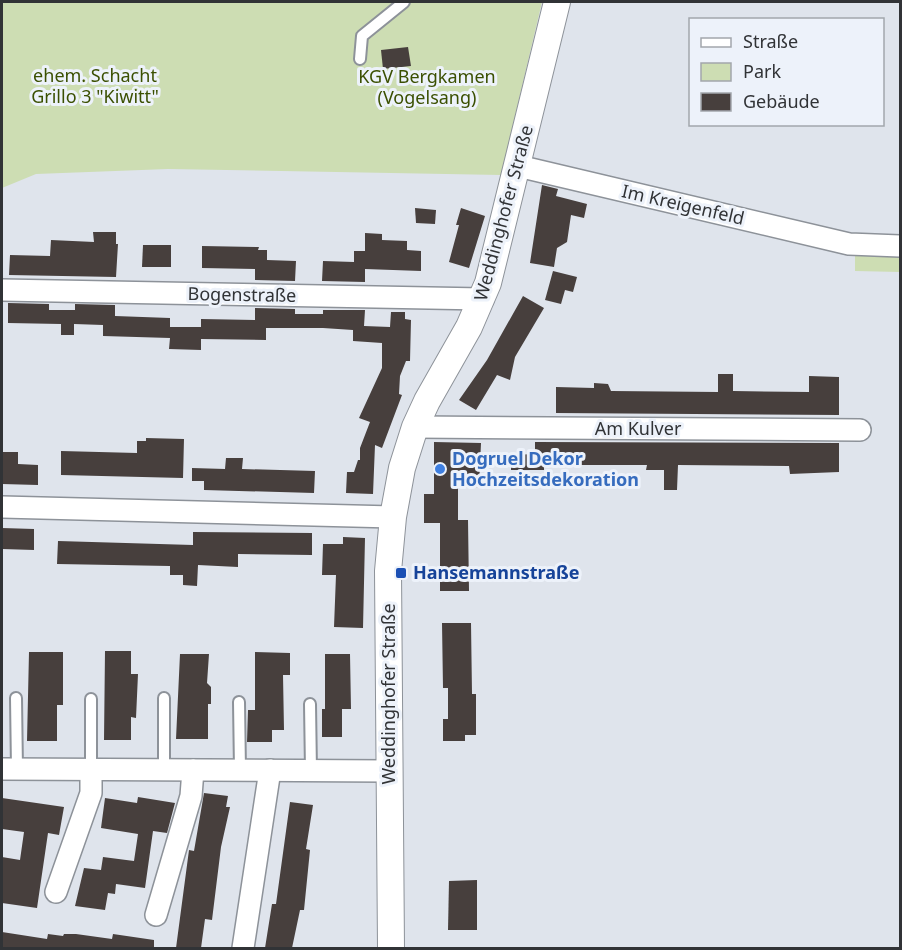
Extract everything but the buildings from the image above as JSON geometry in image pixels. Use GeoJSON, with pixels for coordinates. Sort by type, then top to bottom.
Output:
{"type":"FeatureCollection","features":[{"type":"Feature","properties":{"kind":"street","name":"Weddinghofer Straße"},"geometry":{"type":"LineString","coordinates":[[390,948],[388,571],[393,516],[402,468],[416,428],[483,299],[518,166],[557,2]]}},
{"type":"Feature","properties":{"kind":"street","name":"Im Kreigenfeld"},"geometry":{"type":"LineString","coordinates":[[518,166],[849,244],[900,246]]}},
{"type":"Feature","properties":{"kind":"street","name":"Bogenstraße"},"geometry":{"type":"LineString","coordinates":[[2,290],[483,299]]}},
{"type":"Feature","properties":{"kind":"street","name":"Am Kulver"},"geometry":{"type":"LineString","coordinates":[[416,428],[860,430]]}},
{"type":"Feature","properties":{"kind":"street"},"geometry":{"type":"LineString","coordinates":[[2,507],[393,516]]}},
{"type":"Feature","properties":{"kind":"street"},"geometry":{"type":"LineString","coordinates":[[9,769],[389,771]]}},
{"type":"Feature","properties":{"kind":"street"},"geometry":{"type":"LineString","coordinates":[[56,892],[91,793],[91,770]]}},
{"type":"Feature","properties":{"kind":"street"},"geometry":{"type":"LineString","coordinates":[[156,915],[191,796],[193,770]]}},
{"type":"Feature","properties":{"kind":"street"},"geometry":{"type":"LineString","coordinates":[[243,948],[270,771]]}},
{"type":"Feature","properties":{"kind":"lane"},"geometry":{"type":"LineString","coordinates":[[360,59],[362,36],[404,2]]}},
{"type":"Feature","properties":{"kind":"lane"},"geometry":{"type":"LineString","coordinates":[[9,769],[16,698]]}},
{"type":"Feature","properties":{"kind":"lane"},"geometry":{"type":"LineString","coordinates":[[164,698],[164,770]]}},
{"type":"Feature","properties":{"kind":"lane"},"geometry":{"type":"LineString","coordinates":[[91,699],[91,770]]}},
{"type":"Feature","properties":{"kind":"lane"},"geometry":{"type":"LineString","coordinates":[[239,702],[240,770]]}},
{"type":"Feature","properties":{"kind":"lane"},"geometry":{"type":"LineString","coordinates":[[309,704],[311,771]]}},
{"type":"Feature","properties":{"kind":"green space"},"geometry":{"type":"Polygon","coordinates":[[[2,2],[542,2],[501,175],[168,169],[36,174],[2,188],[2,2]]]}},
{"type":"Feature","properties":{"kind":"green space"},"geometry":{"type":"Polygon","coordinates":[[[855,250],[900,250],[900,272],[855,271],[855,250]]]}},
{"type":"Feature","properties":{"kind":"place","name":"Dogruel Dekor Hochzeitsdekoration"},"geometry":{"type":"Point","coordinates":[440,469]}},
{"type":"Feature","properties":{"kind":"place","name":"Hansemannstraße"},"geometry":{"type":"Point","coordinates":[401,573]}},
{"type":"Feature","properties":{"kind":"park label","name":"ehem. Schacht Grillo 3 \"Kiwitt\""},"geometry":{"type":"Point","coordinates":[95,86]}},
{"type":"Feature","properties":{"kind":"park label","name":"KGV Bergkamen (Vogelsang)"},"geometry":{"type":"Point","coordinates":[427,88]}}]}
